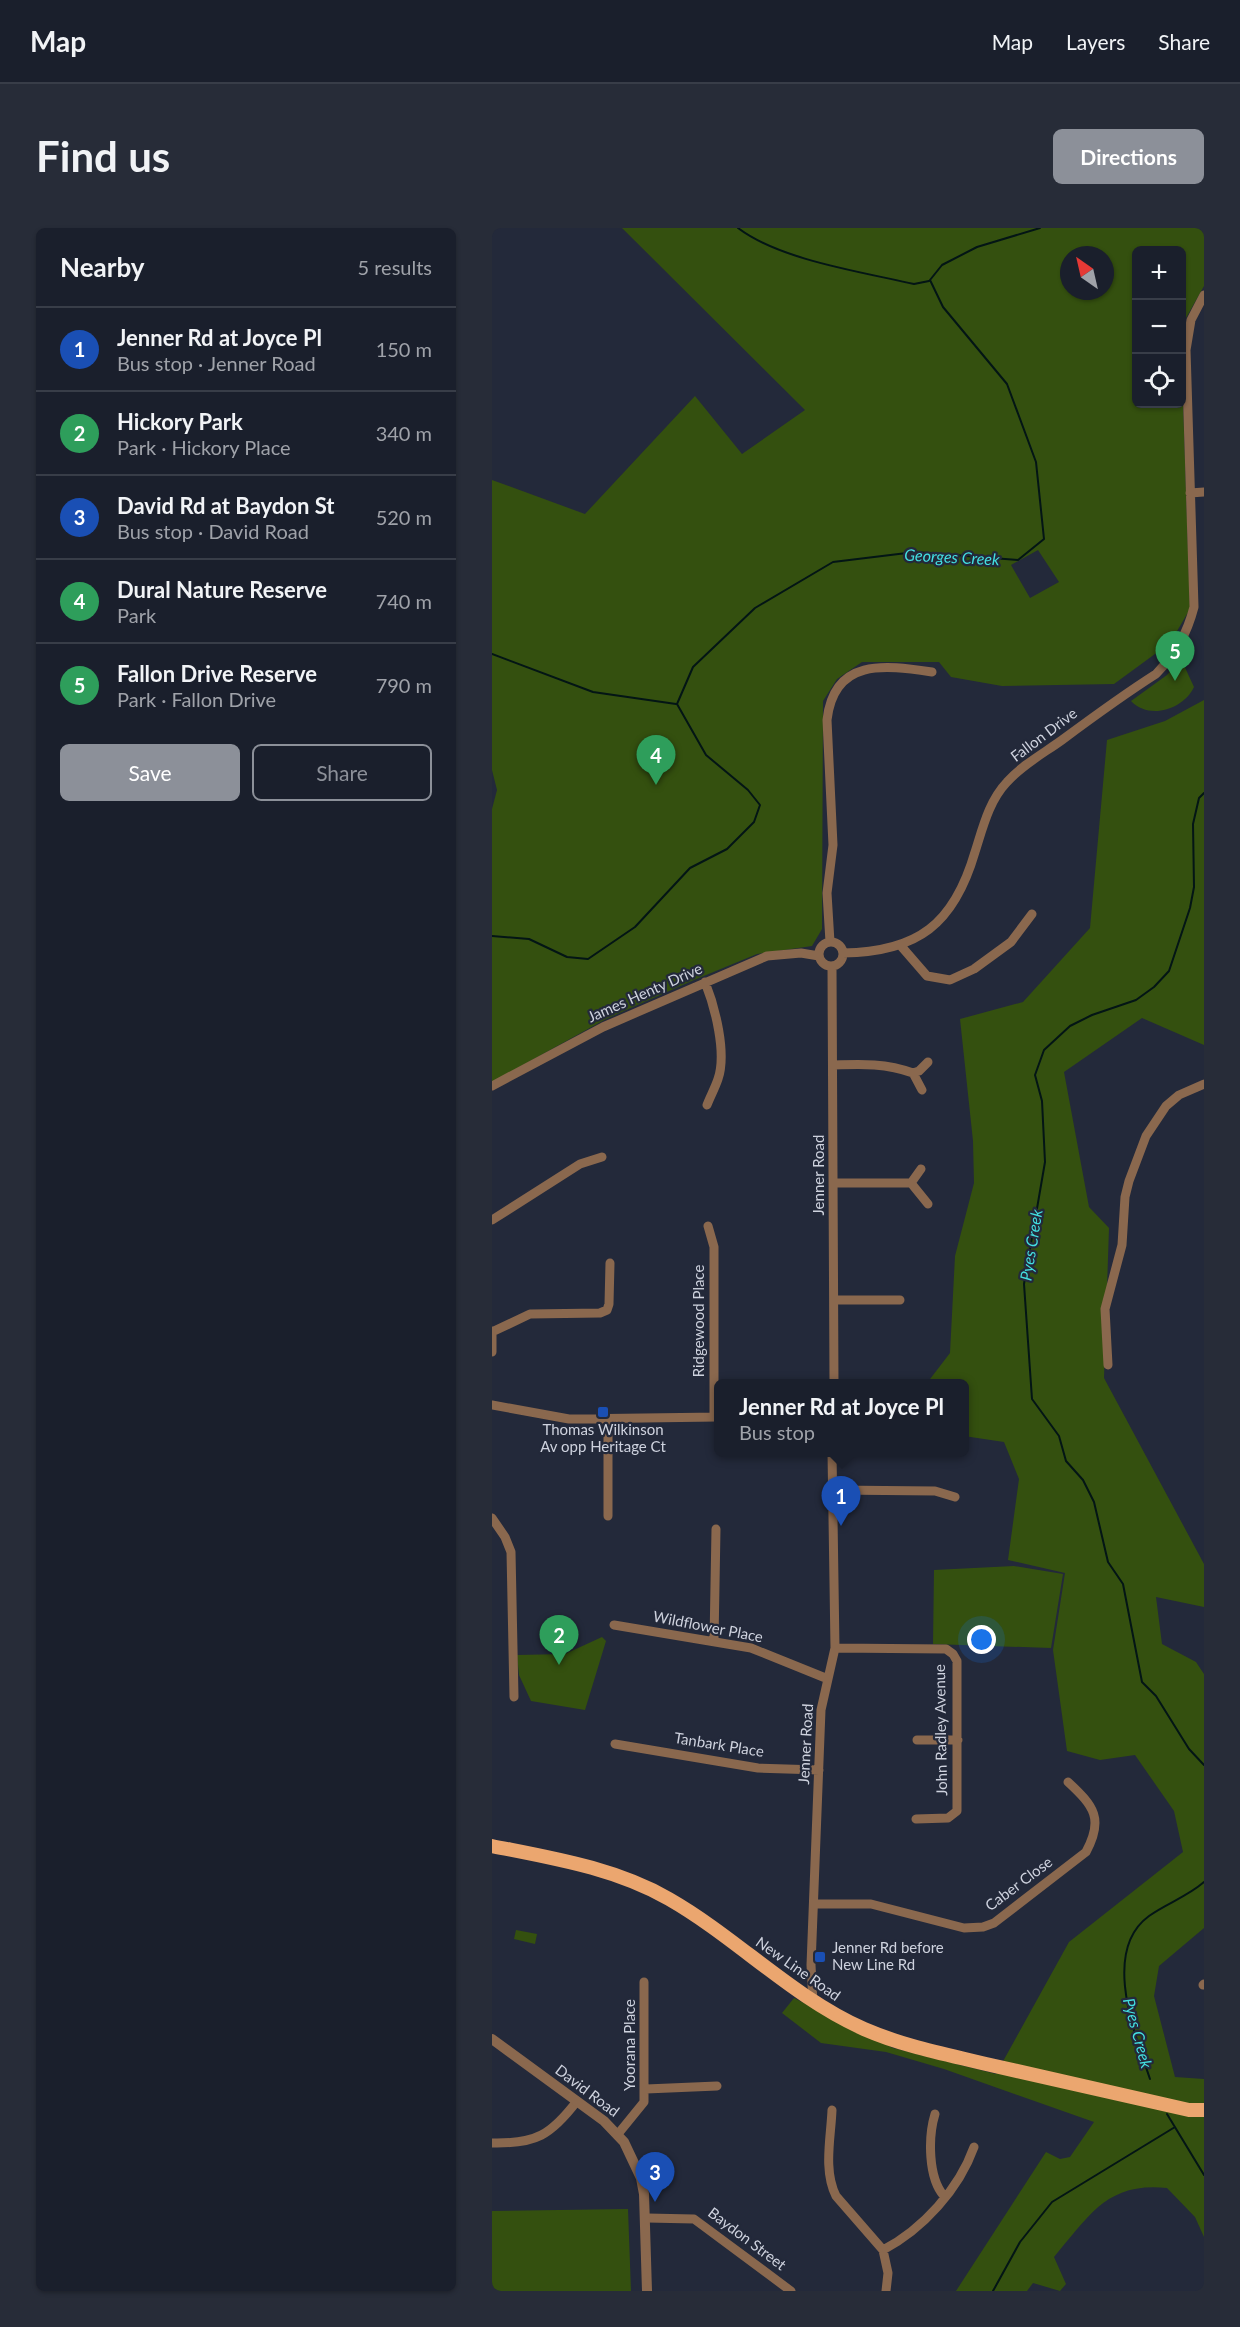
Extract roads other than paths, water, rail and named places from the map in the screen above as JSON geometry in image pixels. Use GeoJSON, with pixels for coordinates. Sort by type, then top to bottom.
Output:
{"type":"FeatureCollection","features":[{"type":"Feature","properties":{"kind":"main road","name":"New Line Road"},"geometry":{"type":"LineString","coordinates":[[492,1846],[576,1863],[642,1886],[701,1920],[813,2002],[865,2030],[899,2042],[1189,2110],[1204,2110]]}},
{"type":"Feature","properties":{"kind":"street","name":"Fallon Drive"},"geometry":{"type":"LineString","coordinates":[[843,953],[873,952],[901,946],[930,929],[951,907],[965,884],[986,817],[1008,781],[1156,674],[1172,657],[1183,640],[1194,607],[1186,350],[1191,320],[1204,295]]}},
{"type":"Feature","properties":{"kind":"street"},"geometry":{"type":"LineString","coordinates":[[1190,493],[1204,492]]}},
{"type":"Feature","properties":{"kind":"street"},"geometry":{"type":"LineString","coordinates":[[831,942],[827,893],[833,844],[827,720],[829,703],[842,681],[861,670],[886,668],[933,672]]}},
{"type":"Feature","properties":{"kind":"street"},"geometry":{"type":"LineString","coordinates":[[901,946],[927,976],[950,981],[975,969],[1011,942],[1032,914]]}},
{"type":"Feature","properties":{"kind":"street"},"geometry":{"type":"LineString","coordinates":[[831,942],[840,946],[843,953],[839,963],[832,966],[825,964],[819,956],[820,948],[831,942]]}},
{"type":"Feature","properties":{"kind":"street","name":"James Henty Drive"},"geometry":{"type":"LineString","coordinates":[[492,1086],[603,1027],[768,956],[801,953],[819,956]]}},
{"type":"Feature","properties":{"kind":"street","name":"Jenner Road"},"geometry":{"type":"LineString","coordinates":[[832,966],[834,1379]]}},
{"type":"Feature","properties":{"kind":"street"},"geometry":{"type":"LineString","coordinates":[[705,982],[718,1017],[720,1059],[719,1077],[707,1105]]}},
{"type":"Feature","properties":{"kind":"street"},"geometry":{"type":"LineString","coordinates":[[913,1073],[928,1062]]}},
{"type":"Feature","properties":{"kind":"street"},"geometry":{"type":"LineString","coordinates":[[833,1065],[883,1063],[913,1073],[922,1090]]}},
{"type":"Feature","properties":{"kind":"street"},"geometry":{"type":"LineString","coordinates":[[1108,1365],[1105,1309],[1122,1245],[1125,1197],[1129,1180],[1146,1136],[1166,1106],[1179,1095],[1204,1084]]}},
{"type":"Feature","properties":{"kind":"street"},"geometry":{"type":"LineString","coordinates":[[492,1220],[580,1164],[602,1157]]}},
{"type":"Feature","properties":{"kind":"street"},"geometry":{"type":"LineString","coordinates":[[911,1183],[921,1169]]}},
{"type":"Feature","properties":{"kind":"street"},"geometry":{"type":"LineString","coordinates":[[834,1183],[911,1183]]}},
{"type":"Feature","properties":{"kind":"street"},"geometry":{"type":"LineString","coordinates":[[911,1183],[928,1204]]}},
{"type":"Feature","properties":{"kind":"street","name":"Ridgewood Place"},"geometry":{"type":"LineString","coordinates":[[708,1226],[714,1247],[716,1379]]}},
{"type":"Feature","properties":{"kind":"street"},"geometry":{"type":"LineString","coordinates":[[492,1352],[492,1332],[530,1314],[600,1313],[607,1310],[610,1263]]}},
{"type":"Feature","properties":{"kind":"street"},"geometry":{"type":"LineString","coordinates":[[834,1300],[900,1299]]}},
{"type":"Feature","properties":{"kind":"street"},"geometry":{"type":"LineString","coordinates":[[492,1405],[569,1419],[714,1417]]}},
{"type":"Feature","properties":{"kind":"street"},"geometry":{"type":"LineString","coordinates":[[608,1418],[608,1516]]}},
{"type":"Feature","properties":{"kind":"street","name":"Jenner Road"},"geometry":{"type":"LineString","coordinates":[[813,2002],[811,1965],[821,1710],[835,1648],[832,1457]]}},
{"type":"Feature","properties":{"kind":"street"},"geometry":{"type":"LineString","coordinates":[[834,1490],[935,1491],[956,1497]]}},
{"type":"Feature","properties":{"kind":"street"},"geometry":{"type":"LineString","coordinates":[[492,1518],[505,1537],[511,1552],[514,1697]]}},
{"type":"Feature","properties":{"kind":"street"},"geometry":{"type":"LineString","coordinates":[[714,1641],[716,1528]]}},
{"type":"Feature","properties":{"kind":"street","name":"Wildflower Place"},"geometry":{"type":"LineString","coordinates":[[614,1625],[751,1648],[828,1679]]}},
{"type":"Feature","properties":{"kind":"street","name":"John Radley Avenue"},"geometry":{"type":"LineString","coordinates":[[835,1648],[946,1649],[957,1661],[957,1811],[948,1818],[916,1820]]}},
{"type":"Feature","properties":{"kind":"street"},"geometry":{"type":"LineString","coordinates":[[917,1740],[958,1740]]}},
{"type":"Feature","properties":{"kind":"street","name":"Tanbark Place"},"geometry":{"type":"LineString","coordinates":[[615,1744],[758,1768],[819,1770]]}},
{"type":"Feature","properties":{"kind":"street","name":"Caber Close"},"geometry":{"type":"LineString","coordinates":[[814,1904],[871,1904],[972,1929],[994,1923],[1086,1852],[1094,1836],[1096,1824],[1090,1805],[1068,1782]]}},
{"type":"Feature","properties":{"kind":"street","name":"Yoorana Place"},"geometry":{"type":"LineString","coordinates":[[618,2134],[644,2102],[646,2089],[644,1982]]}},
{"type":"Feature","properties":{"kind":"street","name":"David Road"},"geometry":{"type":"LineString","coordinates":[[492,2039],[618,2134],[641,2178],[647,2218],[646,2291]]}},
{"type":"Feature","properties":{"kind":"street"},"geometry":{"type":"LineString","coordinates":[[646,2089],[717,2086]]}},
{"type":"Feature","properties":{"kind":"street"},"geometry":{"type":"LineString","coordinates":[[492,2143],[516,2144],[541,2136],[560,2123],[577,2101]]}},
{"type":"Feature","properties":{"kind":"street"},"geometry":{"type":"LineString","coordinates":[[832,2110],[829,2170],[831,2186],[836,2196],[883,2250],[888,2273],[886,2291]]}},
{"type":"Feature","properties":{"kind":"street"},"geometry":{"type":"LineString","coordinates":[[935,2114],[932,2126],[934,2170],[939,2190],[944,2196]]}},
{"type":"Feature","properties":{"kind":"street"},"geometry":{"type":"LineString","coordinates":[[883,2250],[916,2229],[967,2166],[974,2147]]}},
{"type":"Feature","properties":{"kind":"street","name":"Baydon Street"},"geometry":{"type":"LineString","coordinates":[[647,2218],[694,2219],[791,2291]]}},
{"type":"Feature","properties":{"kind":"waterway"},"geometry":{"type":"LineString","coordinates":[[738,228],[776,249],[822,264],[914,284],[929,281]]}},
{"type":"Feature","properties":{"kind":"waterway","name":"Georges Creek"},"geometry":{"type":"LineString","coordinates":[[492,936],[529,939],[567,957],[588,959],[635,927],[690,868],[727,849],[754,822],[760,805],[748,790],[706,755],[677,704],[693,667],[755,608],[833,562],[915,552],[1018,560],[1044,539],[1036,462],[1007,384],[943,307],[930,280],[942,265],[977,247],[1040,228]]}},
{"type":"Feature","properties":{"kind":"waterway"},"geometry":{"type":"LineString","coordinates":[[492,654],[593,692],[676,704]]}},
{"type":"Feature","properties":{"kind":"waterway","name":"Pyes Creek"},"geometry":{"type":"LineString","coordinates":[[1204,793],[1199,798],[1193,824],[1194,887],[1190,908],[1169,971],[1154,987],[1136,1000],[1092,1015],[1070,1026],[1044,1050],[1035,1075],[1042,1101],[1045,1162],[1024,1284],[1032,1399],[1059,1436],[1066,1461],[1083,1480],[1094,1502],[1108,1562],[1123,1584],[1142,1682],[1156,1696],[1189,1749],[1204,1765]]}},
{"type":"Feature","properties":{"kind":"waterway","name":"Pyes Creek"},"geometry":{"type":"LineString","coordinates":[[1150,2079],[1130,2017],[1124,1971],[1127,1950],[1135,1931],[1149,1916],[1204,1882]]}},
{"type":"Feature","properties":{"kind":"waterway","name":"Pyes Creek"},"geometry":{"type":"LineString","coordinates":[[1167,2114],[1204,2175]]}},
{"type":"Feature","properties":{"kind":"waterway"},"geometry":{"type":"LineString","coordinates":[[993,2291],[1020,2242],[1052,2202],[1175,2127]]}},
{"type":"Feature","properties":{"kind":"place","name":"Fallon Drive Reserve"},"geometry":{"type":"Point","coordinates":[1175,681]}},
{"type":"Feature","properties":{"kind":"place","name":"Dural Nature Reserve"},"geometry":{"type":"Point","coordinates":[656,785]}},
{"type":"Feature","properties":{"kind":"place","name":"Thomas Wilkinson Av opp Heritage Ct"},"geometry":{"type":"Point","coordinates":[603,1412]}},
{"type":"Feature","properties":{"kind":"place","name":"Jenner Rd at Joyce Pl"},"geometry":{"type":"Point","coordinates":[841,1526]}},
{"type":"Feature","properties":{"kind":"place","name":"Hickory Park"},"geometry":{"type":"Point","coordinates":[559,1665]}},
{"type":"Feature","properties":{"kind":"place","name":"Jenner Rd before New Line Rd"},"geometry":{"type":"Point","coordinates":[820,1957]}},
{"type":"Feature","properties":{"kind":"place","name":"David Rd at Baydon St"},"geometry":{"type":"Point","coordinates":[655,2202]}}]}
